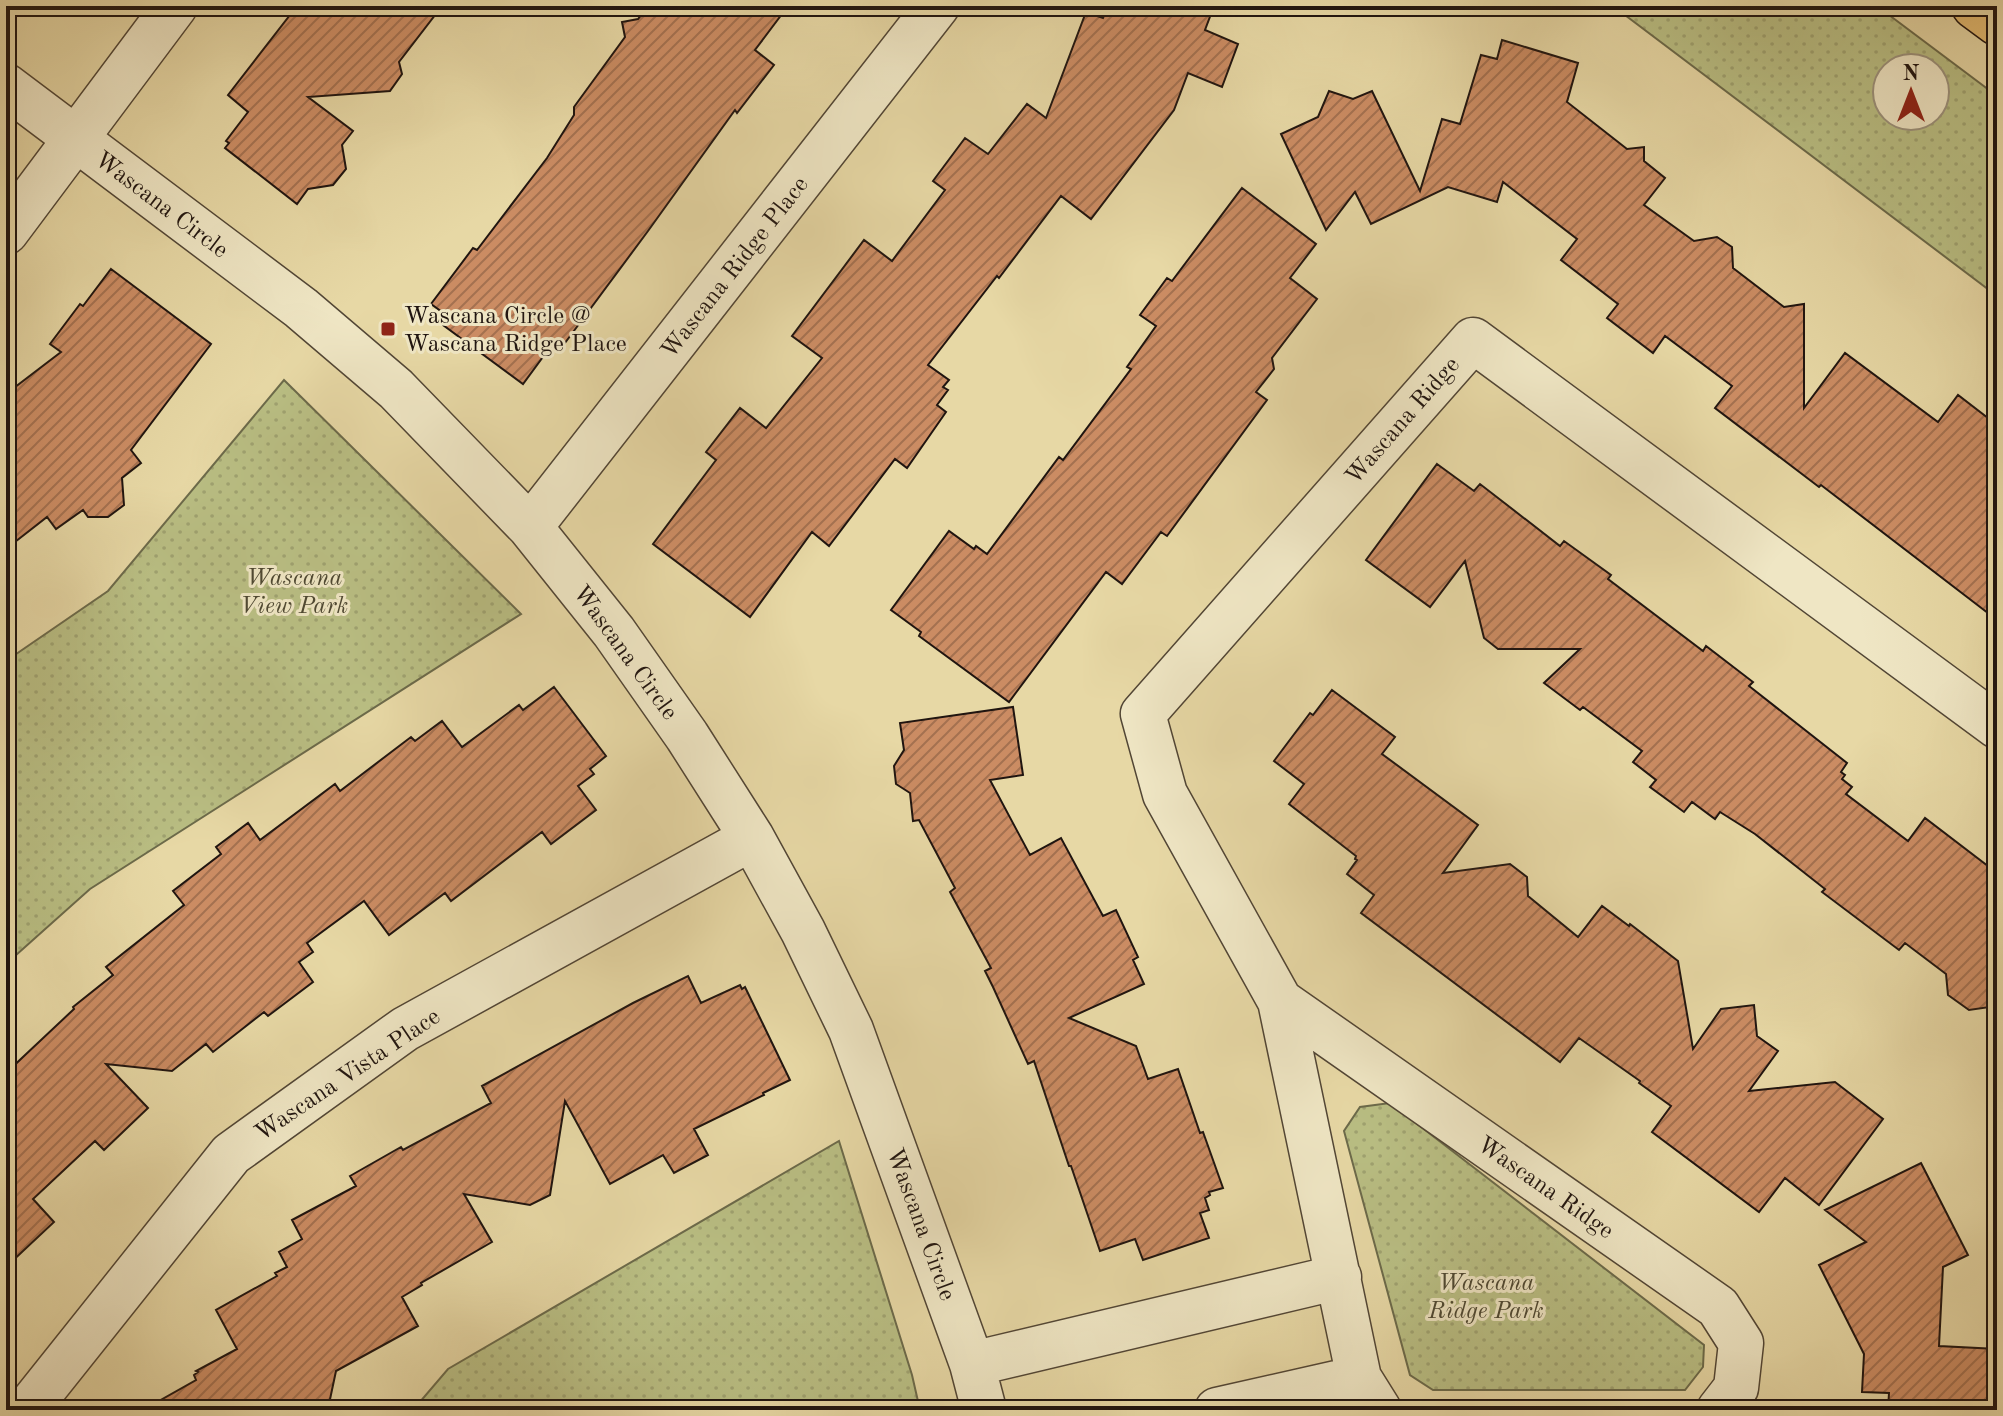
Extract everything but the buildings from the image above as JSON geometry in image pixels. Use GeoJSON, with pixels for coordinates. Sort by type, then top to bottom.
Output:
{"type":"FeatureCollection","features":[{"type":"Feature","properties":{"kind":"main road"},"geometry":{"type":"LineString","coordinates":[[1974,6],[1997,23]]}},
{"type":"Feature","properties":{"kind":"street"},"geometry":{"type":"LineString","coordinates":[[6,232],[175,6]]}},
{"type":"Feature","properties":{"kind":"street","name":"Wascana Ridge Place"},"geometry":{"type":"LineString","coordinates":[[530,527],[937,6]]}},
{"type":"Feature","properties":{"kind":"street","name":"Wascana Circle"},"geometry":{"type":"LineString","coordinates":[[6,86],[301,308],[384,379],[530,527],[614,632],[687,736],[752,838],[803,931],[851,1030],[972,1364],[984,1410]]}},
{"type":"Feature","properties":{"kind":"street","name":"Wascana Ridge"},"geometry":{"type":"LineString","coordinates":[[1217,1410],[1369,1394],[1339,1277],[1280,1001],[1165,794],[1143,714],[1473,340],[1997,726]]}},
{"type":"Feature","properties":{"kind":"street","name":"Wascana Vista Place"},"geometry":{"type":"LineString","coordinates":[[27,1410],[231,1154],[405,1029],[752,838]]}},
{"type":"Feature","properties":{"kind":"street","name":"Wascana Ridge"},"geometry":{"type":"LineString","coordinates":[[1280,1001],[1718,1307],[1741,1343],[1736,1388],[1719,1410]]}},
{"type":"Feature","properties":{"kind":"street"},"geometry":{"type":"LineString","coordinates":[[972,1364],[1339,1277]]}},
{"type":"Feature","properties":{"kind":"green space"},"geometry":{"type":"Polygon","coordinates":[[[1613,6],[1877,6],[1938,52],[1871,52],[1871,132],[1951,132],[1951,62],[1997,96],[1997,296],[1613,6]]]}},
{"type":"Feature","properties":{"kind":"green space","name":"Wascana View Park"},"geometry":{"type":"Polygon","coordinates":[[[284,380],[521,614],[90,889],[6,964],[6,661],[108,591],[284,380]]]}},
{"type":"Feature","properties":{"kind":"green space","name":"Wascana Ridge Park"},"geometry":{"type":"Polygon","coordinates":[[[1390,1103],[1704,1345],[1703,1367],[1685,1390],[1433,1390],[1410,1375],[1344,1131],[1360,1107],[1390,1103]]]}},
{"type":"Feature","properties":{"kind":"green space"},"geometry":{"type":"Polygon","coordinates":[[[839,1141],[912,1375],[920,1410],[413,1410],[448,1369],[839,1141]]]}},
{"type":"Feature","properties":{"kind":"place","name":"Wascana Circle @ Wascana Ridge Place"},"geometry":{"type":"Point","coordinates":[388,329]}}]}
